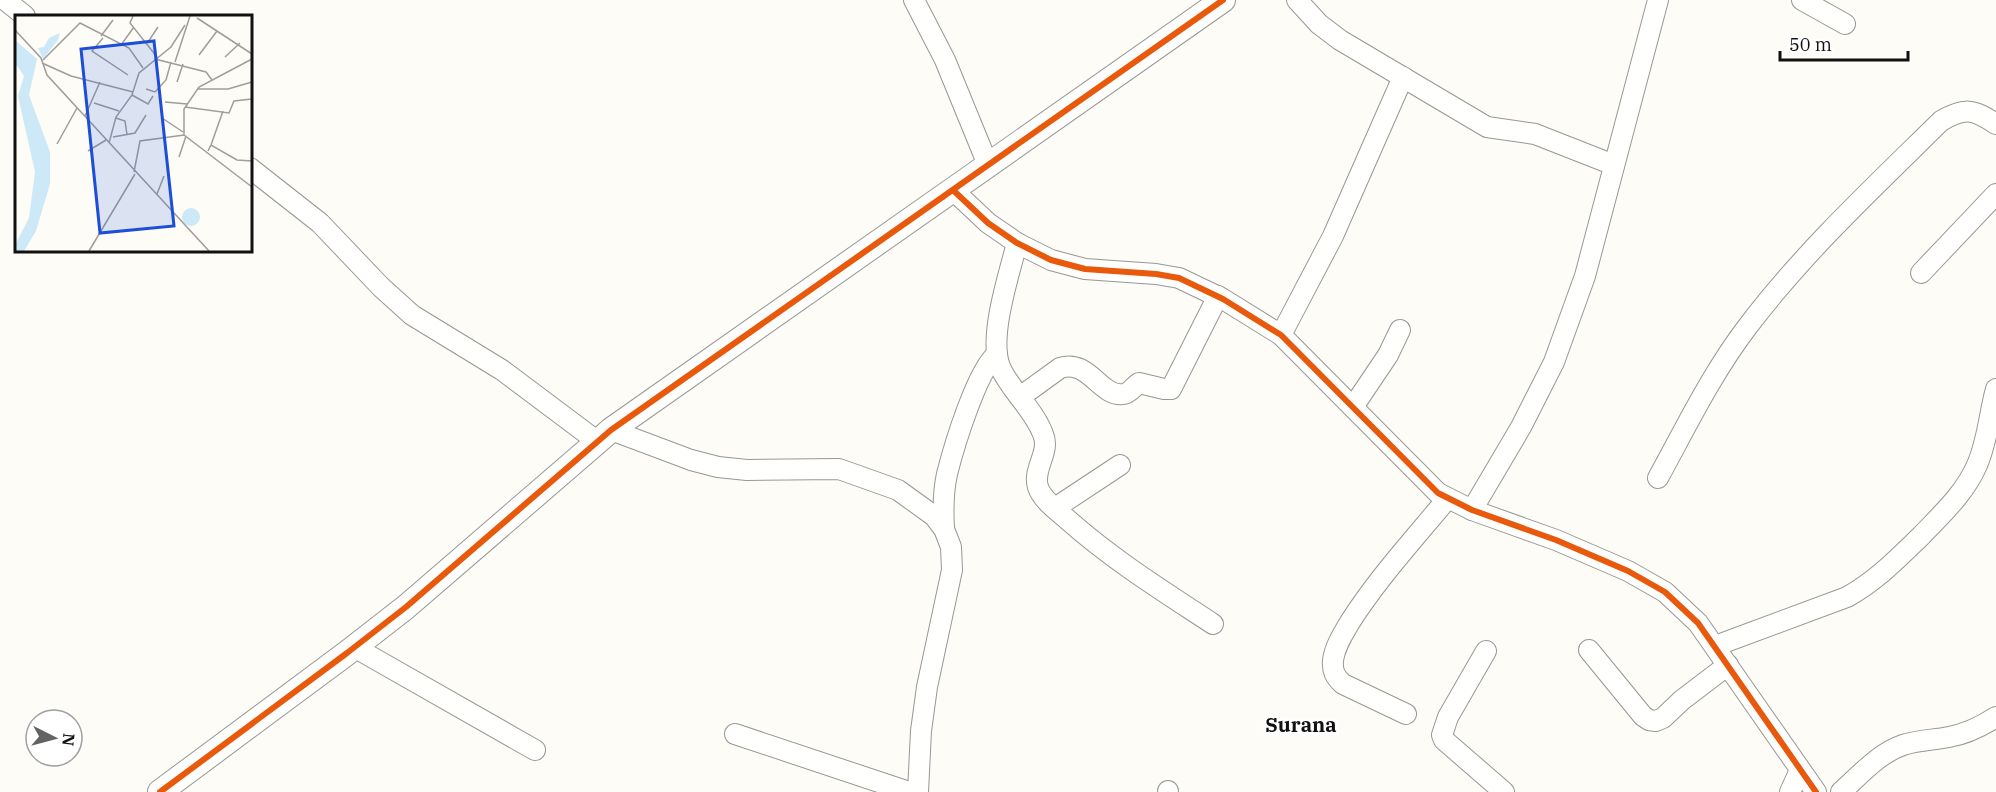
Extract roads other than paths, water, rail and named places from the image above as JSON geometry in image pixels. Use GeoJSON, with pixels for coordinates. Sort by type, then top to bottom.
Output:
{"type":"FeatureCollection","features":[{"type":"Feature","properties":{"kind":"street"},"geometry":{"type":"LineString","coordinates":[[5,0],[24,15]]}},
{"type":"Feature","properties":{"kind":"street"},"geometry":{"type":"LineString","coordinates":[[914,0],[945,60],[988,165]]}},
{"type":"Feature","properties":{"kind":"street"},"geometry":{"type":"LineString","coordinates":[[160,792],[354,648],[605,436],[1223,0]]}},
{"type":"Feature","properties":{"kind":"street"},"geometry":{"type":"LineString","coordinates":[[1297,0],[1319,24],[1340,40],[1487,127],[1535,134],[1614,165]]}},
{"type":"Feature","properties":{"kind":"street"},"geometry":{"type":"LineString","coordinates":[[1472,510],[1521,427],[1554,362],[1585,276],[1658,0]]}},
{"type":"Feature","properties":{"kind":"street"},"geometry":{"type":"LineString","coordinates":[[1802,0],[1845,24]]}},
{"type":"Feature","properties":{"kind":"street"},"geometry":{"type":"LineString","coordinates":[[1281,335],[1333,236],[1403,77]]}},
{"type":"Feature","properties":{"kind":"street"},"geometry":{"type":"LineString","coordinates":[[1658,478],[1716,372],[1747,327],[1832,228],[1941,121],[1953,114],[1968,111],[1977,112],[1996,124]]}},
{"type":"Feature","properties":{"kind":"street"},"geometry":{"type":"LineString","coordinates":[[252,170],[320,223],[381,287],[412,315],[605,436],[718,467],[747,470],[839,469],[898,490],[934,516],[944,530],[951,547],[951,570],[927,687],[921,731],[918,792]]}},
{"type":"Feature","properties":{"kind":"street"},"geometry":{"type":"LineString","coordinates":[[954,191],[988,224],[1017,243],[1051,260],[1085,269],[1179,278],[1218,296],[1281,335],[1438,493],[1447,499],[1556,540],[1645,580],[1665,592],[1698,623],[1816,792]]}},
{"type":"Feature","properties":{"kind":"street"},"geometry":{"type":"LineString","coordinates":[[1921,273],[1996,194]]}},
{"type":"Feature","properties":{"kind":"street"},"geometry":{"type":"LineString","coordinates":[[1017,243],[998,328],[997,354],[1001,368],[1039,424],[1045,438],[1045,451],[1036,479],[1038,488],[1055,508],[1103,550],[1213,624]]}},
{"type":"Feature","properties":{"kind":"street"},"geometry":{"type":"LineString","coordinates":[[1020,397],[1060,368],[1068,365],[1081,368],[1112,392],[1119,394],[1129,392],[1139,383],[1171,389],[1218,296]]}},
{"type":"Feature","properties":{"kind":"street"},"geometry":{"type":"LineString","coordinates":[[1353,407],[1388,356],[1400,330]]}},
{"type":"Feature","properties":{"kind":"street"},"geometry":{"type":"LineString","coordinates":[[944,530],[943,513],[948,474],[970,403],[989,360],[997,354]]}},
{"type":"Feature","properties":{"kind":"street"},"geometry":{"type":"LineString","coordinates":[[1715,646],[1847,597],[1867,586],[1885,572],[1945,512],[1961,492],[1977,465],[1992,430],[1996,389]]}},
{"type":"Feature","properties":{"kind":"street"},"geometry":{"type":"LineString","coordinates":[[1055,508],[1120,465]]}},
{"type":"Feature","properties":{"kind":"street"},"geometry":{"type":"LineString","coordinates":[[1406,714],[1343,684],[1336,678],[1333,658],[1338,642],[1372,589],[1447,499]]}},
{"type":"Feature","properties":{"kind":"street"},"geometry":{"type":"LineString","coordinates":[[354,648],[535,750]]}},
{"type":"Feature","properties":{"kind":"street"},"geometry":{"type":"LineString","coordinates":[[1589,650],[1643,716],[1656,721],[1663,718],[1682,700],[1728,665]]}},
{"type":"Feature","properties":{"kind":"street"},"geometry":{"type":"LineString","coordinates":[[1486,651],[1448,717],[1442,735],[1444,740],[1504,792]]}},
{"type":"Feature","properties":{"kind":"street"},"geometry":{"type":"LineString","coordinates":[[1841,792],[1892,749],[1917,741],[1949,737],[1994,723]]}},
{"type":"Feature","properties":{"kind":"street"},"geometry":{"type":"LineString","coordinates":[[735,735],[909,792]]}},
{"type":"Feature","properties":{"kind":"street"},"geometry":{"type":"LineString","coordinates":[[1790,792],[1800,770]]}},
{"type":"Feature","properties":{"kind":"district","name":"Surana"},"geometry":{"type":"Point","coordinates":[1301,724]}}]}
